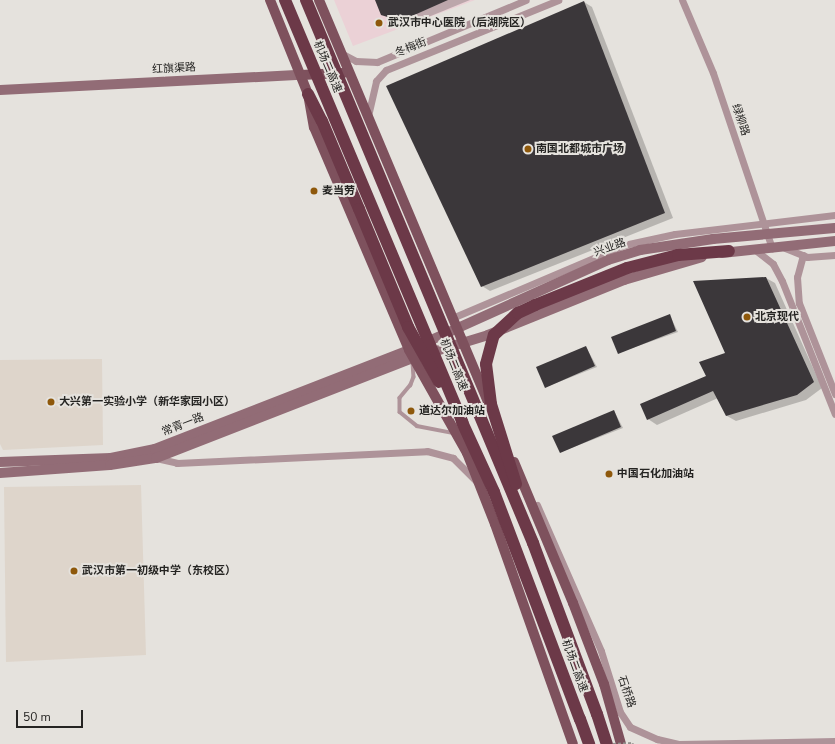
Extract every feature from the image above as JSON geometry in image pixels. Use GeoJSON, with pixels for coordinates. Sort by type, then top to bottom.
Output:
{"type":"FeatureCollection","features":[{"type":"Feature","properties":{"kind":"highway","name":"机场二高速"},"geometry":{"type":"LineString","coordinates":[[285,0],[462,422],[517,548],[588,744]]}},
{"type":"Feature","properties":{"kind":"highway","name":"机场二高速"},"geometry":{"type":"LineString","coordinates":[[306,0],[533,542],[607,744]]}},
{"type":"Feature","properties":{"kind":"highway"},"geometry":{"type":"LineString","coordinates":[[308,94],[322,121],[414,340],[462,422]]}},
{"type":"Feature","properties":{"kind":"highway"},"geometry":{"type":"LineString","coordinates":[[533,542],[491,404],[486,364],[494,335],[514,316],[535,305],[627,268],[678,255],[729,251]]}},
{"type":"Feature","properties":{"kind":"main road"},"geometry":{"type":"LineString","coordinates":[[270,0],[308,94],[314,126],[411,354],[461,440],[479,483],[573,744]]}},
{"type":"Feature","properties":{"kind":"main road"},"geometry":{"type":"LineString","coordinates":[[319,0],[588,642],[621,744]]}},
{"type":"Feature","properties":{"kind":"main road","name":"红旗渠路"},"geometry":{"type":"LineString","coordinates":[[0,90],[349,73]]}},
{"type":"Feature","properties":{"kind":"main road","name":"兴业路"},"geometry":{"type":"LineString","coordinates":[[411,354],[454,323],[608,260],[627,254],[670,244],[835,228]]}},
{"type":"Feature","properties":{"kind":"main road"},"geometry":{"type":"LineString","coordinates":[[411,354],[463,343],[624,280],[729,251],[754,248],[785,248],[835,241]]}},
{"type":"Feature","properties":{"kind":"main road","name":"常青一路"},"geometry":{"type":"LineString","coordinates":[[0,473],[110,465],[156,458],[411,354]]}},
{"type":"Feature","properties":{"kind":"main road","name":"常青一路"},"geometry":{"type":"LineString","coordinates":[[0,462],[110,458],[155,449],[411,354]]}},
{"type":"Feature","properties":{"kind":"street","name":"冬梅街"},"geometry":{"type":"LineString","coordinates":[[341,54],[356,61],[377,62],[526,0]]}},
{"type":"Feature","properties":{"kind":"street","name":"冬梅街"},"geometry":{"type":"LineString","coordinates":[[368,117],[376,81],[386,70],[558,0]]}},
{"type":"Feature","properties":{"kind":"street","name":"绿柳路"},"geometry":{"type":"LineString","coordinates":[[682,0],[713,73],[762,224],[772,248]]}},
{"type":"Feature","properties":{"kind":"street"},"geometry":{"type":"LineString","coordinates":[[454,323],[624,245],[675,234],[835,215]]}},
{"type":"Feature","properties":{"kind":"street"},"geometry":{"type":"LineString","coordinates":[[754,248],[773,264],[782,282],[835,414]]}},
{"type":"Feature","properties":{"kind":"street"},"geometry":{"type":"LineString","coordinates":[[785,248],[803,255],[835,255]]}},
{"type":"Feature","properties":{"kind":"street"},"geometry":{"type":"LineString","coordinates":[[803,255],[797,277],[799,303],[835,394]]}},
{"type":"Feature","properties":{"kind":"street","name":"常青一路"},"geometry":{"type":"LineString","coordinates":[[156,458],[177,463],[427,451],[453,458],[479,483]]}},
{"type":"Feature","properties":{"kind":"street","name":"石桥路"},"geometry":{"type":"LineString","coordinates":[[528,496],[538,507],[601,651],[620,712],[630,727],[654,741],[678,744],[835,742]]}},
{"type":"Feature","properties":{"kind":"lane"},"geometry":{"type":"LineString","coordinates":[[411,354],[414,377],[411,386],[400,398],[400,412],[417,426],[453,433],[461,440]]}},
{"type":"Feature","properties":{"kind":"path"},"geometry":{"type":"LineString","coordinates":[[614,744],[633,743]]}},
{"type":"Feature","properties":{"kind":"shaded area","name":"武汉市中心医院（后湖院区）"},"geometry":{"type":"Polygon","coordinates":[[[334,0],[475,0],[353,46],[334,0]]]}},
{"type":"Feature","properties":{"kind":"shaded area","name":"大兴第一实验小学（新华家园小区）"},"geometry":{"type":"Polygon","coordinates":[[[102,359],[103,445],[3,450],[0,444],[0,360],[102,359]]]}},
{"type":"Feature","properties":{"kind":"shaded area","name":"武汉市第一初级中学（东校区）"},"geometry":{"type":"Polygon","coordinates":[[[141,485],[146,655],[6,662],[4,487],[141,485]]]}},
{"type":"Feature","properties":{"kind":"building"},"geometry":{"type":"Polygon","coordinates":[[[375,0],[448,0],[412,16],[394,19],[381,15],[375,0]]]}},
{"type":"Feature","properties":{"kind":"building","name":"南国北都城市广场"},"geometry":{"type":"Polygon","coordinates":[[[584,1],[665,213],[481,287],[386,86],[584,1]]]}},
{"type":"Feature","properties":{"kind":"building","name":"北京现代"},"geometry":{"type":"Polygon","coordinates":[[[766,277],[814,382],[797,395],[726,416],[713,391],[647,420],[640,404],[706,376],[699,362],[725,353],[693,281],[766,277]]]}},
{"type":"Feature","properties":{"kind":"building"},"geometry":{"type":"Polygon","coordinates":[[[670,314],[676,331],[618,354],[611,337],[670,314]]]}},
{"type":"Feature","properties":{"kind":"building"},"geometry":{"type":"Polygon","coordinates":[[[586,346],[595,366],[545,388],[536,367],[586,346]]]}},
{"type":"Feature","properties":{"kind":"building"},"geometry":{"type":"Polygon","coordinates":[[[614,410],[621,427],[560,453],[552,436],[614,410]]]}},
{"type":"Feature","properties":{"kind":"place","name":"武汉市中心医院（后湖院区）"},"geometry":{"type":"Point","coordinates":[379,23]}},
{"type":"Feature","properties":{"kind":"place","name":"南国北都城市广场"},"geometry":{"type":"Point","coordinates":[528,149]}},
{"type":"Feature","properties":{"kind":"place","name":"麦当劳"},"geometry":{"type":"Point","coordinates":[314,191]}},
{"type":"Feature","properties":{"kind":"place","name":"北京现代"},"geometry":{"type":"Point","coordinates":[747,317]}},
{"type":"Feature","properties":{"kind":"place","name":"大兴第一实验小学（新华家园小区）"},"geometry":{"type":"Point","coordinates":[51,402]}},
{"type":"Feature","properties":{"kind":"place","name":"道达尔加油站"},"geometry":{"type":"Point","coordinates":[411,411]}},
{"type":"Feature","properties":{"kind":"place","name":"中国石化加油站"},"geometry":{"type":"Point","coordinates":[609,474]}},
{"type":"Feature","properties":{"kind":"place","name":"武汉市第一初级中学（东校区）"},"geometry":{"type":"Point","coordinates":[74,571]}}]}
